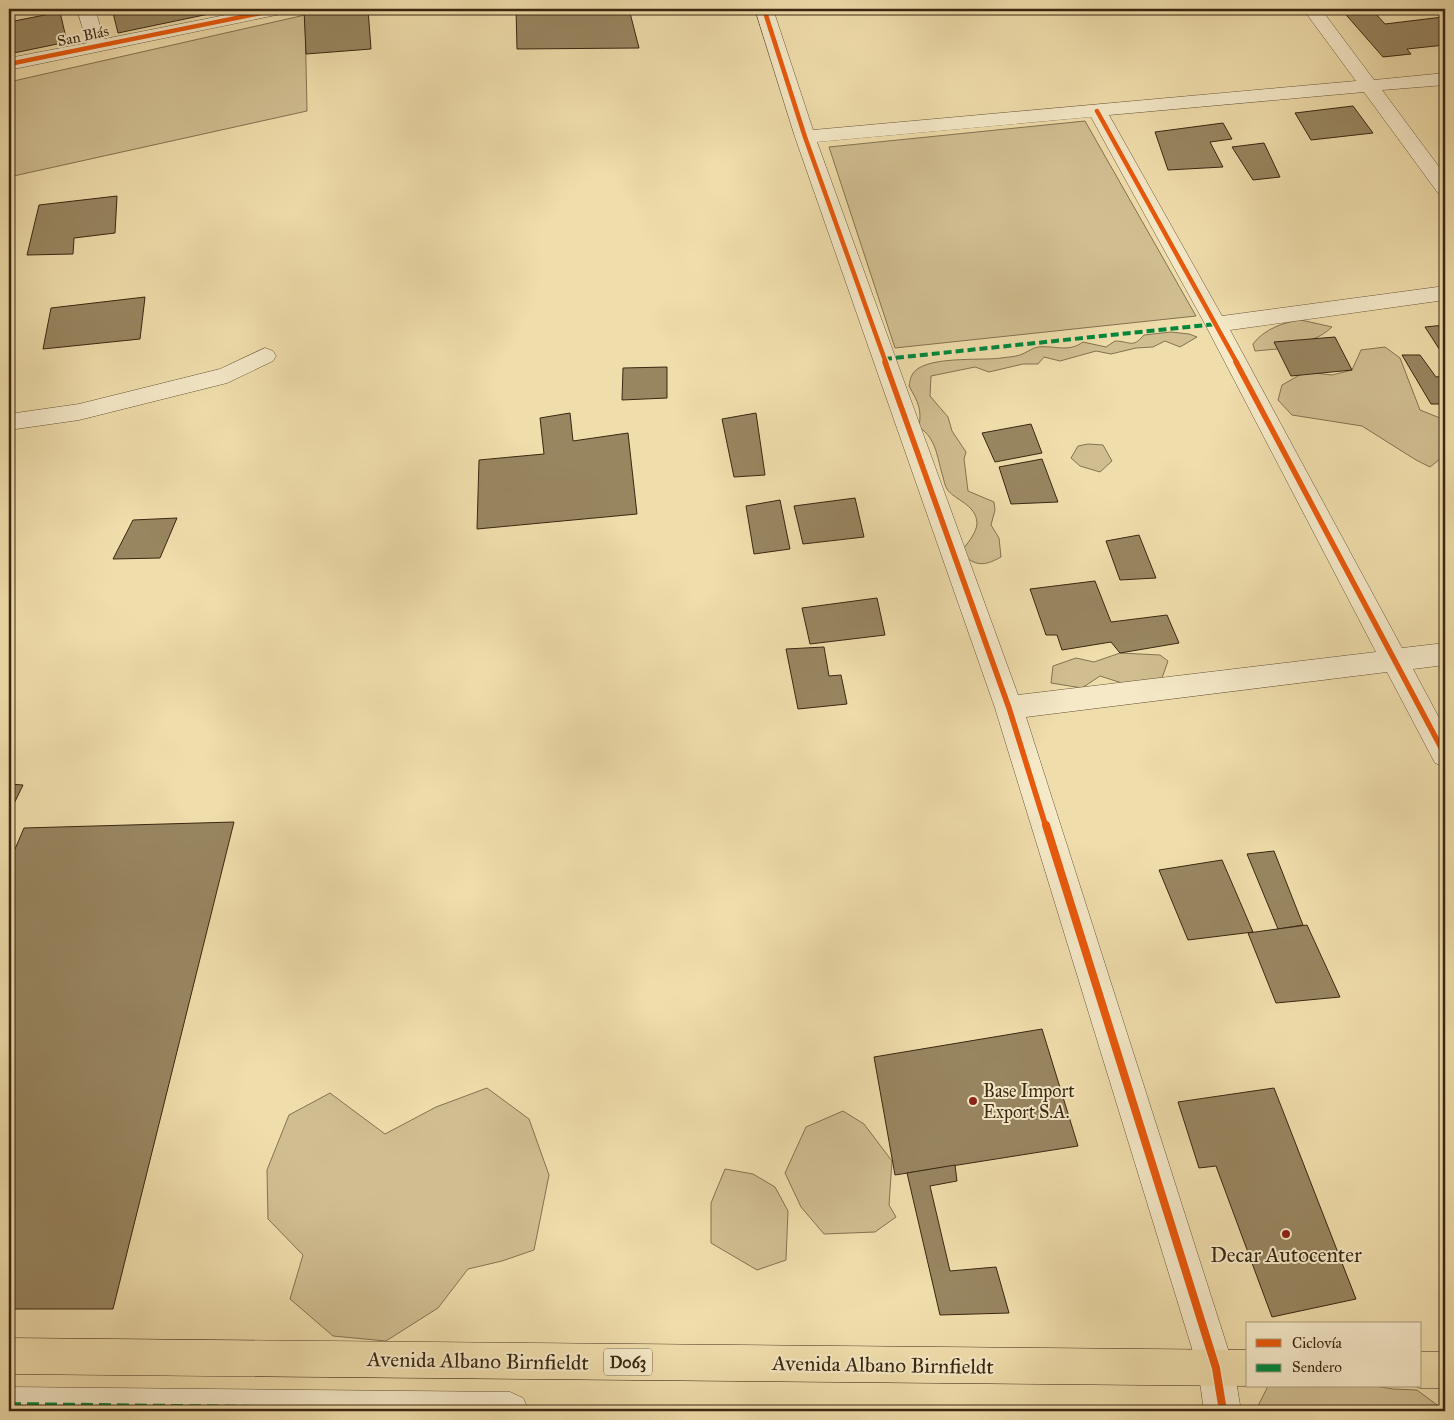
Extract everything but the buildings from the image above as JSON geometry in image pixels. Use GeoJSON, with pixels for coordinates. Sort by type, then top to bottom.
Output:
{"type":"FeatureCollection","features":[{"type":"Feature","properties":{"kind":"main road","name":"Avenida Albano Birnfieldt"},"geometry":{"type":"LineString","coordinates":[[9,1356],[1232,1368]]}},
{"type":"Feature","properties":{"kind":"main road"},"geometry":{"type":"LineString","coordinates":[[1422,1370],[1445,1370]]}},
{"type":"Feature","properties":{"kind":"street"},"geometry":{"type":"LineString","coordinates":[[86,9],[97,46]]}},
{"type":"Feature","properties":{"kind":"street","name":"San Blás"},"geometry":{"type":"LineString","coordinates":[[9,64],[281,9]]}},
{"type":"Feature","properties":{"kind":"street"},"geometry":{"type":"LineString","coordinates":[[764,9],[805,137],[1009,708],[1232,1368],[1223,1411]]}},
{"type":"Feature","properties":{"kind":"street"},"geometry":{"type":"LineString","coordinates":[[1312,9],[1445,189]]}},
{"type":"Feature","properties":{"kind":"street"},"geometry":{"type":"LineString","coordinates":[[805,137],[1445,79]]}},
{"type":"Feature","properties":{"kind":"street"},"geometry":{"type":"LineString","coordinates":[[1096,111],[1216,324],[1445,755]]}},
{"type":"Feature","properties":{"kind":"street"},"geometry":{"type":"LineString","coordinates":[[1216,324],[1445,292]]}},
{"type":"Feature","properties":{"kind":"street"},"geometry":{"type":"LineString","coordinates":[[9,422],[79,412],[228,375],[265,356]]}},
{"type":"Feature","properties":{"kind":"street"},"geometry":{"type":"LineString","coordinates":[[1009,708],[1445,654]]}},
{"type":"Feature","properties":{"kind":"street"},"geometry":{"type":"LineString","coordinates":[[9,1405],[510,1411]]}},
{"type":"Feature","properties":{"kind":"shaded area"},"geometry":{"type":"Polygon","coordinates":[[[305,15],[307,111],[9,177],[9,82],[305,15]]]}},
{"type":"Feature","properties":{"kind":"shaded area"},"geometry":{"type":"Polygon","coordinates":[[[1085,121],[1196,316],[895,348],[829,147],[1085,121]]]}},
{"type":"Feature","properties":{"kind":"shaded area"},"geometry":{"type":"Polygon","coordinates":[[[1301,320],[1332,327],[1321,335],[1309,340],[1282,342],[1277,349],[1255,351],[1253,344],[1263,334],[1288,322],[1301,320]]]}},
{"type":"Feature","properties":{"kind":"shaded area"},"geometry":{"type":"Polygon","coordinates":[[[1171,332],[1197,337],[1180,347],[1165,341],[1153,347],[1136,348],[1111,354],[1096,351],[1060,361],[1044,357],[1038,364],[1023,364],[989,372],[975,367],[931,376],[930,396],[948,417],[952,431],[966,452],[964,459],[968,491],[994,502],[995,510],[991,525],[999,538],[1001,557],[980,564],[971,561],[960,553],[971,539],[977,527],[976,517],[969,507],[947,489],[933,443],[930,437],[919,427],[920,415],[918,406],[909,386],[911,376],[927,364],[953,360],[992,359],[1015,356],[1038,347],[1066,348],[1083,342],[1106,347],[1115,341],[1134,343],[1144,335],[1171,332]]]}},
{"type":"Feature","properties":{"kind":"shaded area"},"geometry":{"type":"Polygon","coordinates":[[[1385,347],[1400,358],[1420,410],[1440,418],[1445,432],[1445,455],[1430,467],[1362,426],[1292,415],[1278,400],[1282,385],[1305,372],[1332,375],[1352,370],[1361,350],[1385,347]]]}},
{"type":"Feature","properties":{"kind":"shaded area"},"geometry":{"type":"Polygon","coordinates":[[[1088,444],[1103,445],[1112,461],[1100,472],[1080,466],[1071,458],[1078,446],[1088,444]]]}},
{"type":"Feature","properties":{"kind":"shaded area"},"geometry":{"type":"Polygon","coordinates":[[[1120,653],[1160,655],[1168,661],[1162,678],[1125,684],[1100,676],[1082,688],[1051,683],[1053,666],[1076,658],[1094,662],[1120,653]]]}},
{"type":"Feature","properties":{"kind":"shaded area"},"geometry":{"type":"Polygon","coordinates":[[[487,1088],[529,1119],[549,1175],[534,1250],[502,1261],[468,1269],[438,1308],[386,1341],[333,1336],[290,1299],[303,1255],[268,1219],[267,1170],[289,1115],[330,1093],[385,1134],[436,1107],[487,1088]]]}},
{"type":"Feature","properties":{"kind":"shaded area"},"geometry":{"type":"Polygon","coordinates":[[[843,1111],[864,1124],[892,1161],[889,1205],[896,1217],[875,1232],[824,1234],[801,1207],[785,1173],[806,1127],[843,1111]]]}},
{"type":"Feature","properties":{"kind":"shaded area"},"geometry":{"type":"Polygon","coordinates":[[[725,1169],[753,1174],[775,1187],[788,1211],[786,1260],[757,1270],[711,1243],[711,1203],[725,1169]]]}},
{"type":"Feature","properties":{"kind":"shaded area"},"geometry":{"type":"Polygon","coordinates":[[[1267,1388],[1387,1388],[1417,1390],[1445,1411],[1261,1411],[1258,1406],[1267,1388]]]}},
{"type":"Feature","properties":{"kind":"marked path"},"geometry":{"type":"LineString","coordinates":[[884,359],[1216,324]]}},
{"type":"Feature","properties":{"kind":"marked path"},"geometry":{"type":"LineString","coordinates":[[9,1405],[510,1411]]}},
{"type":"Feature","properties":{"kind":"cycle path"},"geometry":{"type":"LineString","coordinates":[[9,64],[281,9]]}},
{"type":"Feature","properties":{"kind":"cycle path"},"geometry":{"type":"LineString","coordinates":[[764,9],[805,137],[1009,708],[1216,1368],[1223,1411]]}},
{"type":"Feature","properties":{"kind":"cycle path"},"geometry":{"type":"LineString","coordinates":[[1097,111],[1216,324],[1445,755]]}},
{"type":"Feature","properties":{"kind":"place","name":"Base Import Export S.A."},"geometry":{"type":"Point","coordinates":[973,1101]}},
{"type":"Feature","properties":{"kind":"place","name":"Decar Autocenter"},"geometry":{"type":"Point","coordinates":[1286,1234]}}]}
